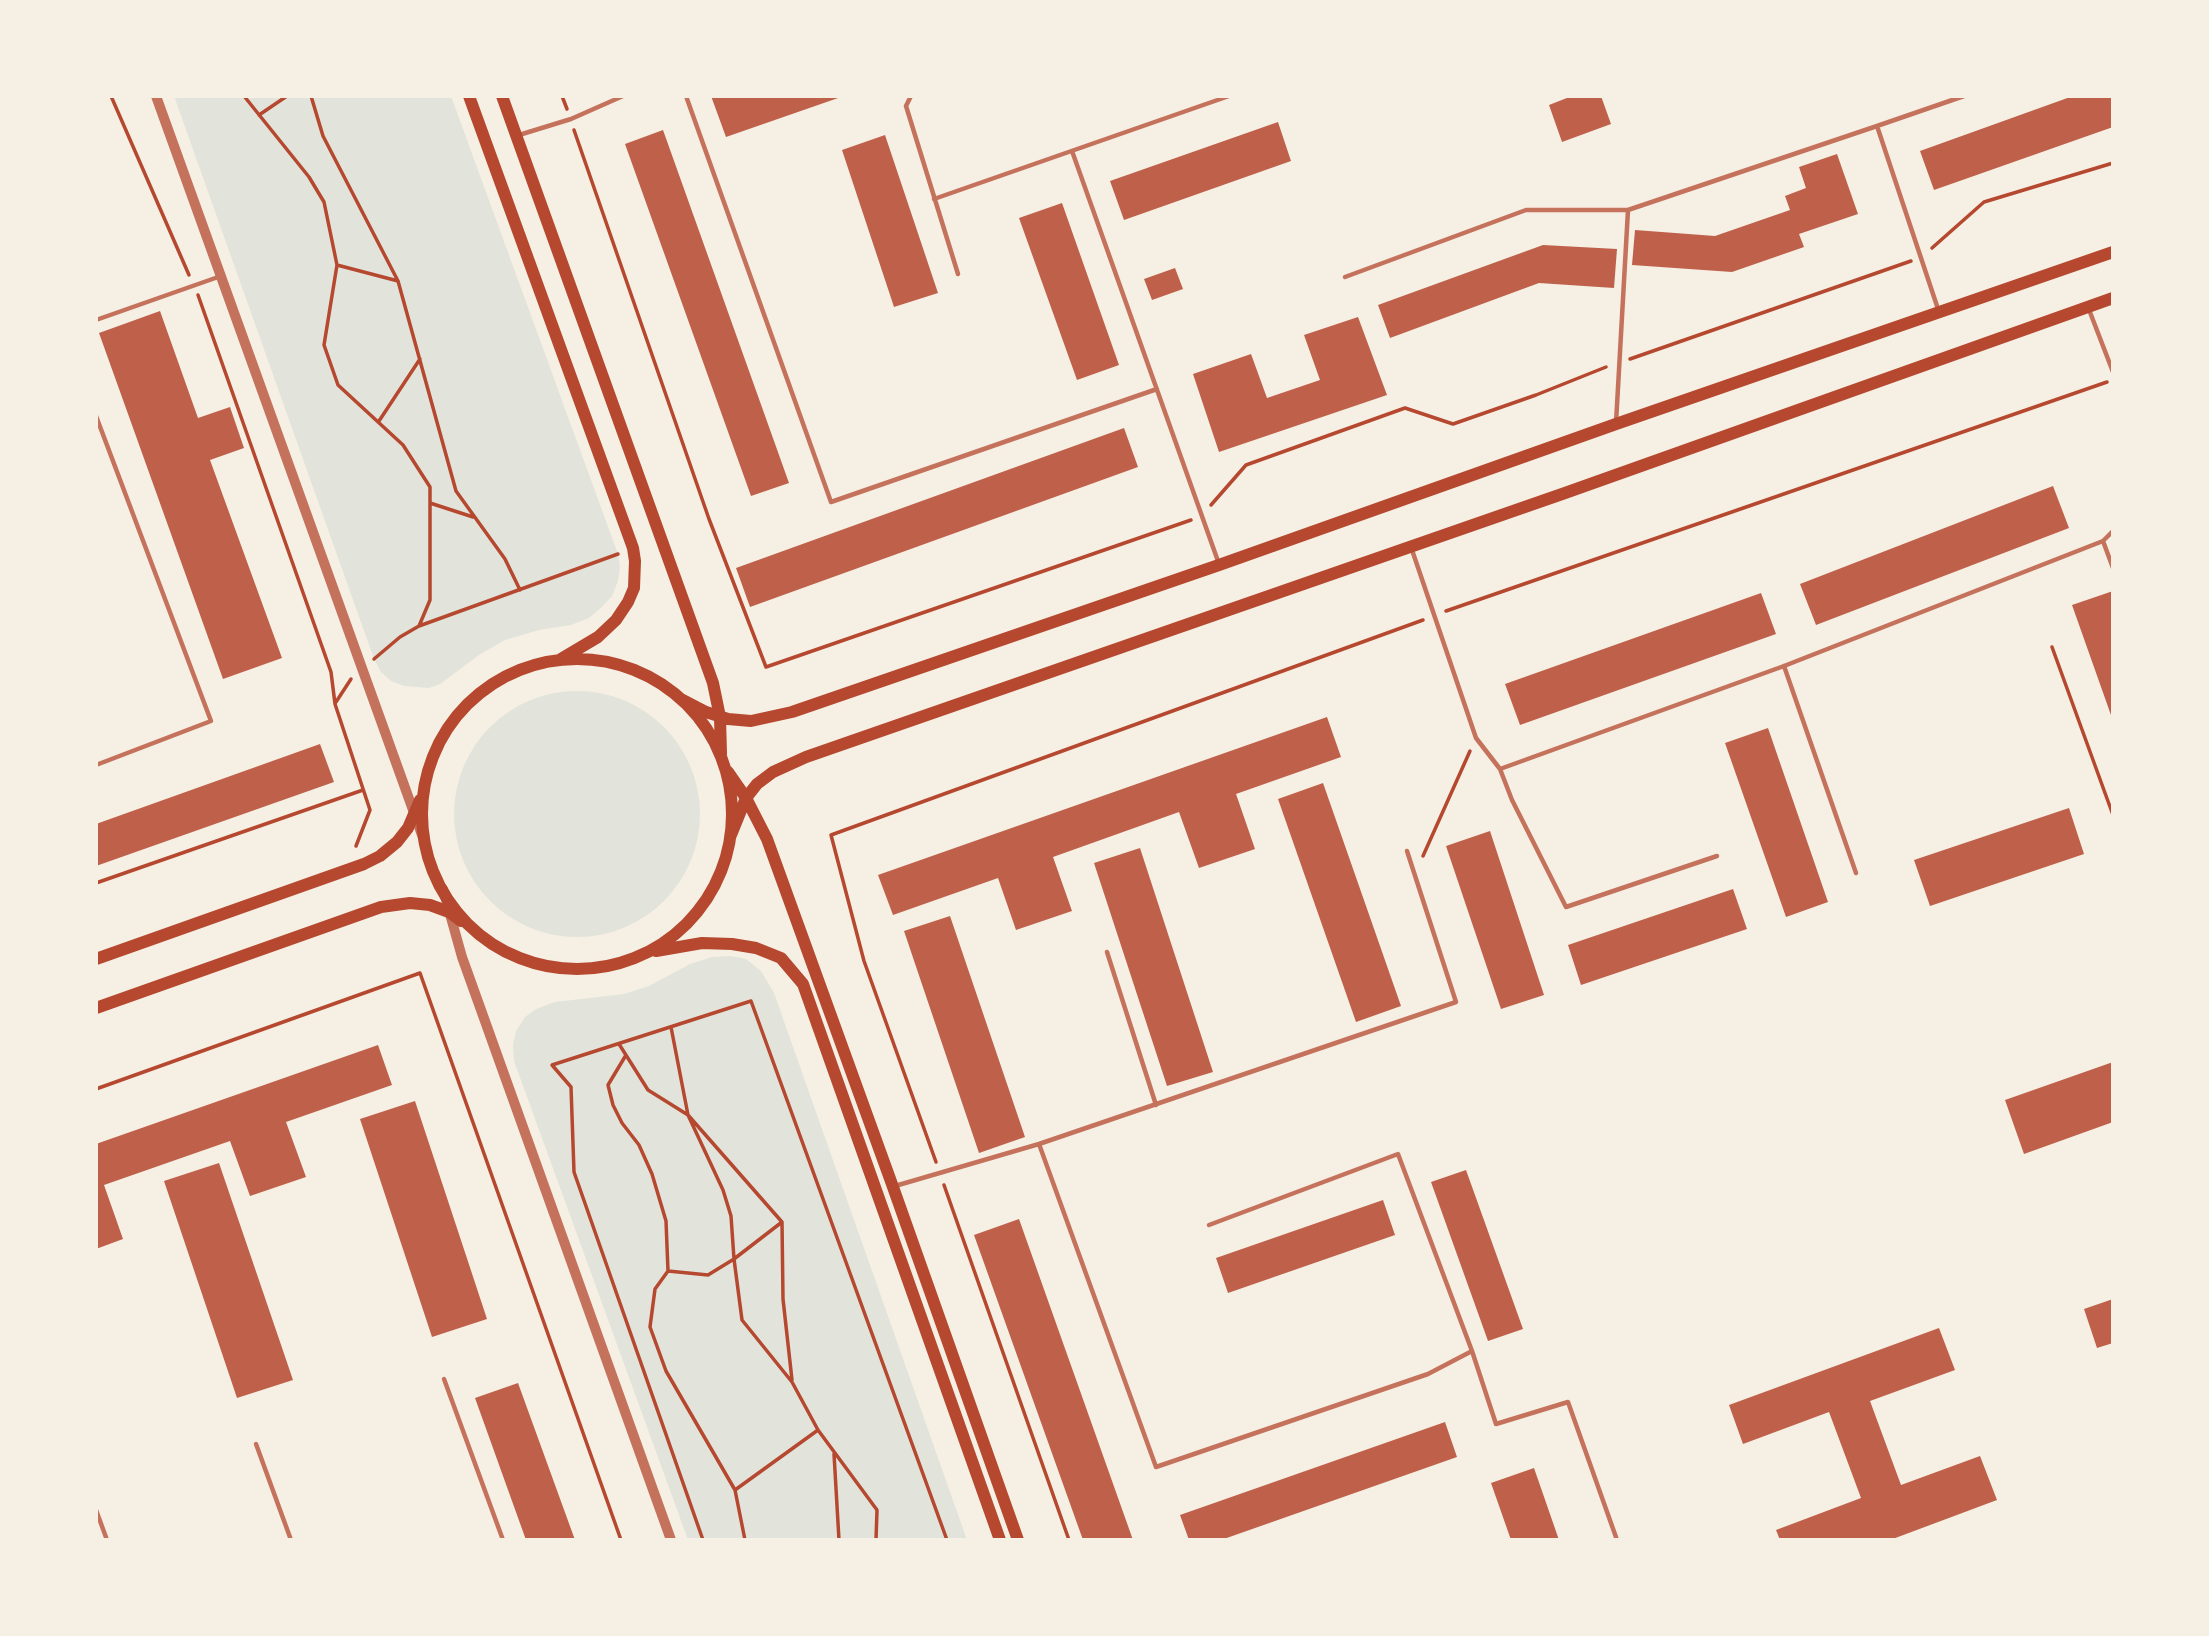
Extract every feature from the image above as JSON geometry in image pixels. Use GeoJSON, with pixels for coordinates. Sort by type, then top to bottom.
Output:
{"type":"FeatureCollection","features":[{"type":"Feature","properties":{"kind":"main road"},"geometry":{"type":"LineString","coordinates":[[469,96],[628,535],[635,561],[634,588],[616,620],[598,637],[561,659]]}},
{"type":"Feature","properties":{"kind":"main road"},"geometry":{"type":"LineString","coordinates":[[96,1008],[381,907],[410,903],[430,905],[449,912],[492,946],[517,960],[557,968],[597,969],[627,962],[652,951],[676,935],[696,915],[709,896],[727,856],[732,810],[713,683],[502,96]]}},
{"type":"Feature","properties":{"kind":"main road"},"geometry":{"type":"LineString","coordinates":[[96,960],[380,856],[397,842],[408,828],[443,735],[456,716],[492,684],[514,671],[561,659],[588,660],[638,672],[662,684],[681,699],[720,717],[751,721],[792,712],[2113,252]]}},
{"type":"Feature","properties":{"kind":"main road"},"geometry":{"type":"LineString","coordinates":[[731,835],[746,798],[757,784],[773,772],[807,757],[2113,298]]}},
{"type":"Feature","properties":{"kind":"main road"},"geometry":{"type":"LineString","coordinates":[[681,699],[704,726],[723,763],[746,798],[766,839],[1018,1540]]}},
{"type":"Feature","properties":{"kind":"main road"},"geometry":{"type":"LineString","coordinates":[[425,783],[423,820],[426,846],[443,889],[473,930]]}},
{"type":"Feature","properties":{"kind":"main road"},"geometry":{"type":"LineString","coordinates":[[652,951],[702,943],[756,948],[781,958],[803,984],[1000,1540]]}},
{"type":"Feature","properties":{"kind":"street"},"geometry":{"type":"LineString","coordinates":[[156,96],[426,846]]}},
{"type":"Feature","properties":{"kind":"street"},"geometry":{"type":"LineString","coordinates":[[443,889],[467,969],[671,1540]]}},
{"type":"Feature","properties":{"kind":"lane"},"geometry":{"type":"LineString","coordinates":[[517,136],[570,119],[623,96]]}},
{"type":"Feature","properties":{"kind":"lane"},"geometry":{"type":"LineString","coordinates":[[686,96],[831,502],[1157,389]]}},
{"type":"Feature","properties":{"kind":"lane"},"geometry":{"type":"LineString","coordinates":[[911,96],[906,106],[958,274]]}},
{"type":"Feature","properties":{"kind":"lane"},"geometry":{"type":"LineString","coordinates":[[934,199],[1229,96]]}},
{"type":"Feature","properties":{"kind":"lane"},"geometry":{"type":"LineString","coordinates":[[1345,277],[1526,209],[1628,210],[1962,96]]}},
{"type":"Feature","properties":{"kind":"lane"},"geometry":{"type":"LineString","coordinates":[[1877,126],[1939,313]]}},
{"type":"Feature","properties":{"kind":"lane"},"geometry":{"type":"LineString","coordinates":[[1072,151],[1219,565]]}},
{"type":"Feature","properties":{"kind":"lane"},"geometry":{"type":"LineString","coordinates":[[1616,424],[1628,210]]}},
{"type":"Feature","properties":{"kind":"lane"},"geometry":{"type":"LineString","coordinates":[[96,320],[221,276]]}},
{"type":"Feature","properties":{"kind":"lane"},"geometry":{"type":"LineString","coordinates":[[2088,307],[2113,372]]}},
{"type":"Feature","properties":{"kind":"lane"},"geometry":{"type":"LineString","coordinates":[[96,416],[211,721],[96,765]]}},
{"type":"Feature","properties":{"kind":"lane"},"geometry":{"type":"LineString","coordinates":[[1500,769],[1784,666],[2103,541],[2113,531]]}},
{"type":"Feature","properties":{"kind":"lane"},"geometry":{"type":"LineString","coordinates":[[2103,541],[2113,568]]}},
{"type":"Feature","properties":{"kind":"lane"},"geometry":{"type":"LineString","coordinates":[[1411,546],[1476,738],[1500,769],[1512,800],[1566,907],[1717,856]]}},
{"type":"Feature","properties":{"kind":"lane"},"geometry":{"type":"LineString","coordinates":[[1784,666],[1856,873]]}},
{"type":"Feature","properties":{"kind":"lane"},"geometry":{"type":"LineString","coordinates":[[893,1187],[1039,1144],[1456,1002],[1408,851]]}},
{"type":"Feature","properties":{"kind":"lane"},"geometry":{"type":"LineString","coordinates":[[1107,952],[1156,1104]]}},
{"type":"Feature","properties":{"kind":"lane"},"geometry":{"type":"LineString","coordinates":[[1039,1144],[1156,1467],[1429,1374],[1472,1351]]}},
{"type":"Feature","properties":{"kind":"lane"},"geometry":{"type":"LineString","coordinates":[[1209,1225],[1398,1154],[1472,1351],[1496,1424],[1568,1402],[1617,1540]]}},
{"type":"Feature","properties":{"kind":"lane"},"geometry":{"type":"LineString","coordinates":[[444,1379],[503,1540]]}},
{"type":"Feature","properties":{"kind":"lane"},"geometry":{"type":"LineString","coordinates":[[256,1444],[291,1540]]}},
{"type":"Feature","properties":{"kind":"lane"},"geometry":{"type":"LineString","coordinates":[[96,1510],[107,1540]]}},
{"type":"Feature","properties":{"kind":"path"},"geometry":{"type":"LineString","coordinates":[[111,96],[194,286],[331,672],[335,704],[370,810],[356,846]]}},
{"type":"Feature","properties":{"kind":"path"},"geometry":{"type":"LineString","coordinates":[[244,96],[309,177],[324,202],[337,265],[324,345],[338,385],[403,445],[430,487],[430,600],[419,626]]}},
{"type":"Feature","properties":{"kind":"path"},"geometry":{"type":"LineString","coordinates":[[259,115],[287,96]]}},
{"type":"Feature","properties":{"kind":"path"},"geometry":{"type":"LineString","coordinates":[[311,96],[323,136],[398,281],[456,491],[505,559],[520,590]]}},
{"type":"Feature","properties":{"kind":"path"},"geometry":{"type":"LineString","coordinates":[[562,96],[709,519],[766,667],[1202,516],[1246,464],[1405,408],[1453,424],[1619,362],[1922,257],[1984,202],[2113,163]]}},
{"type":"Feature","properties":{"kind":"path"},"geometry":{"type":"LineString","coordinates":[[337,265],[398,281]]}},
{"type":"Feature","properties":{"kind":"path"},"geometry":{"type":"LineString","coordinates":[[379,421],[420,359]]}},
{"type":"Feature","properties":{"kind":"path"},"geometry":{"type":"LineString","coordinates":[[1069,1540],[864,961],[831,835],[1434,616],[2113,380]]}},
{"type":"Feature","properties":{"kind":"path"},"geometry":{"type":"LineString","coordinates":[[430,503],[475,518]]}},
{"type":"Feature","properties":{"kind":"path"},"geometry":{"type":"LineString","coordinates":[[374,659],[400,637],[419,626],[618,554]]}},
{"type":"Feature","properties":{"kind":"path"},"geometry":{"type":"LineString","coordinates":[[2052,647],[2113,814]]}},
{"type":"Feature","properties":{"kind":"path"},"geometry":{"type":"LineString","coordinates":[[335,704],[351,679]]}},
{"type":"Feature","properties":{"kind":"path"},"geometry":{"type":"LineString","coordinates":[[1415,874],[1476,738]]}},
{"type":"Feature","properties":{"kind":"path"},"geometry":{"type":"LineString","coordinates":[[96,883],[363,790]]}},
{"type":"Feature","properties":{"kind":"path"},"geometry":{"type":"LineString","coordinates":[[96,1089],[421,973],[621,1540]]}},
{"type":"Feature","properties":{"kind":"path"},"geometry":{"type":"LineString","coordinates":[[703,1540],[574,1172],[572,1087],[551,1065],[751,1001],[947,1540]]}},
{"type":"Feature","properties":{"kind":"path"},"geometry":{"type":"LineString","coordinates":[[671,1027],[688,1115],[723,1191],[731,1216],[742,1320],[792,1382],[818,1430],[877,1510],[876,1540]]}},
{"type":"Feature","properties":{"kind":"path"},"geometry":{"type":"LineString","coordinates":[[619,1044],[648,1090],[688,1115],[782,1222],[783,1299],[792,1382]]}},
{"type":"Feature","properties":{"kind":"path"},"geometry":{"type":"LineString","coordinates":[[626,1055],[608,1085],[622,1124],[639,1145],[656,1186],[666,1221],[668,1271],[655,1289],[650,1327],[666,1371],[735,1490],[744,1540]]}},
{"type":"Feature","properties":{"kind":"path"},"geometry":{"type":"LineString","coordinates":[[668,1271],[708,1275],[734,1259],[782,1222]]}},
{"type":"Feature","properties":{"kind":"path"},"geometry":{"type":"LineString","coordinates":[[735,1490],[818,1430]]}},
{"type":"Feature","properties":{"kind":"path"},"geometry":{"type":"LineString","coordinates":[[834,1452],[839,1540]]}},
{"type":"Feature","properties":{"kind":"shaded area"},"geometry":{"type":"Polygon","coordinates":[[[174,96],[451,96],[618,554],[618,581],[612,596],[589,618],[571,625],[539,630],[505,640],[479,655],[440,684],[429,688],[404,686],[391,681],[381,672],[374,659],[174,96]]]}},
{"type":"Feature","properties":{"kind":"shaded area"},"geometry":{"type":"Polygon","coordinates":[[[577,691],[613,696],[645,712],[664,727],[679,746],[695,778],[700,814],[695,850],[679,882],[664,901],[645,916],[613,932],[577,937],[541,932],[509,916],[490,901],[475,882],[459,850],[454,814],[459,778],[475,746],[490,727],[509,712],[541,696],[577,691]]]}},
{"type":"Feature","properties":{"kind":"shaded area"},"geometry":{"type":"Polygon","coordinates":[[[712,957],[746,959],[761,971],[774,993],[967,1540],[688,1540],[514,1061],[513,1045],[516,1031],[525,1017],[536,1009],[555,1002],[624,994],[649,986],[690,964],[712,957]]]}},
{"type":"Feature","properties":{"kind":"building"},"geometry":{"type":"Polygon","coordinates":[[[711,96],[841,96],[841,97],[726,137],[711,96]]]}},
{"type":"Feature","properties":{"kind":"building"},"geometry":{"type":"Polygon","coordinates":[[[1572,96],[1601,96],[1611,124],[1562,142],[1549,105],[1572,96]]]}},
{"type":"Feature","properties":{"kind":"building"},"geometry":{"type":"Polygon","coordinates":[[[2073,96],[2113,96],[2113,127],[1934,190],[1920,151],[2073,96]]]}},
{"type":"Feature","properties":{"kind":"building"},"geometry":{"type":"Polygon","coordinates":[[[1278,122],[1291,161],[1124,220],[1110,181],[1278,122]]]}},
{"type":"Feature","properties":{"kind":"building"},"geometry":{"type":"Polygon","coordinates":[[[663,130],[789,483],[751,496],[625,144],[663,130]]]}},
{"type":"Feature","properties":{"kind":"building"},"geometry":{"type":"Polygon","coordinates":[[[885,135],[938,293],[894,307],[842,150],[885,135]]]}},
{"type":"Feature","properties":{"kind":"building"},"geometry":{"type":"Polygon","coordinates":[[[1837,154],[1858,214],[1799,234],[1804,247],[1732,272],[1632,265],[1635,230],[1715,236],[1790,210],[1785,196],[1806,188],[1799,167],[1837,154]]]}},
{"type":"Feature","properties":{"kind":"building"},"geometry":{"type":"Polygon","coordinates":[[[1062,203],[1119,365],[1077,380],[1019,218],[1062,203]]]}},
{"type":"Feature","properties":{"kind":"building"},"geometry":{"type":"Polygon","coordinates":[[[1543,245],[1617,249],[1614,288],[1539,283],[1390,338],[1378,305],[1543,245]]]}},
{"type":"Feature","properties":{"kind":"building"},"geometry":{"type":"Polygon","coordinates":[[[1175,268],[1183,289],[1152,300],[1144,279],[1175,268]]]}},
{"type":"Feature","properties":{"kind":"building"},"geometry":{"type":"Polygon","coordinates":[[[160,311],[198,418],[230,407],[244,448],[210,460],[282,658],[223,679],[99,333],[160,311]]]}},
{"type":"Feature","properties":{"kind":"building"},"geometry":{"type":"Polygon","coordinates":[[[1358,317],[1387,395],[1219,452],[1193,374],[1251,354],[1267,398],[1320,380],[1304,335],[1358,317]]]}},
{"type":"Feature","properties":{"kind":"building"},"geometry":{"type":"Polygon","coordinates":[[[1124,428],[1138,467],[750,607],[736,568],[1124,428]]]}},
{"type":"Feature","properties":{"kind":"building"},"geometry":{"type":"Polygon","coordinates":[[[2053,486],[2069,528],[1816,625],[1800,584],[2053,486]]]}},
{"type":"Feature","properties":{"kind":"building"},"geometry":{"type":"Polygon","coordinates":[[[2113,591],[2113,718],[2112,718],[2072,605],[2113,591]]]}},
{"type":"Feature","properties":{"kind":"building"},"geometry":{"type":"Polygon","coordinates":[[[1761,593],[1776,634],[1520,725],[1505,684],[1761,593]]]}},
{"type":"Feature","properties":{"kind":"building"},"geometry":{"type":"Polygon","coordinates":[[[1327,717],[1341,757],[1236,794],[1255,849],[1199,868],[1179,812],[1053,857],[1072,911],[1016,930],[998,878],[893,915],[878,875],[1327,717]]]}},
{"type":"Feature","properties":{"kind":"building"},"geometry":{"type":"Polygon","coordinates":[[[1768,728],[1828,902],[1786,917],[1725,743],[1768,728]]]}},
{"type":"Feature","properties":{"kind":"building"},"geometry":{"type":"Polygon","coordinates":[[[320,744],[334,782],[96,866],[96,824],[320,744]]]}},
{"type":"Feature","properties":{"kind":"building"},"geometry":{"type":"Polygon","coordinates":[[[1323,783],[1401,1006],[1356,1022],[1278,799],[1323,783]]]}},
{"type":"Feature","properties":{"kind":"building"},"geometry":{"type":"Polygon","coordinates":[[[2069,808],[2084,854],[1930,906],[1914,860],[2069,808]]]}},
{"type":"Feature","properties":{"kind":"building"},"geometry":{"type":"Polygon","coordinates":[[[1490,831],[1544,995],[1501,1009],[1446,846],[1490,831]]]}},
{"type":"Feature","properties":{"kind":"building"},"geometry":{"type":"Polygon","coordinates":[[[1140,848],[1213,1072],[1167,1086],[1094,863],[1140,848]]]}},
{"type":"Feature","properties":{"kind":"building"},"geometry":{"type":"Polygon","coordinates":[[[1733,889],[1747,929],[1581,985],[1568,945],[1733,889]]]}},
{"type":"Feature","properties":{"kind":"building"},"geometry":{"type":"Polygon","coordinates":[[[950,916],[1025,1137],[979,1153],[904,931],[950,916]]]}},
{"type":"Feature","properties":{"kind":"building"},"geometry":{"type":"Polygon","coordinates":[[[378,1045],[392,1085],[286,1122],[306,1177],[250,1196],[230,1141],[104,1185],[123,1239],[96,1249],[96,1144],[378,1045]]]}},
{"type":"Feature","properties":{"kind":"building"},"geometry":{"type":"Polygon","coordinates":[[[2113,1062],[2113,1122],[2024,1154],[2005,1100],[2113,1062]]]}},
{"type":"Feature","properties":{"kind":"building"},"geometry":{"type":"Polygon","coordinates":[[[415,1101],[487,1319],[432,1337],[360,1119],[415,1101]]]}},
{"type":"Feature","properties":{"kind":"building"},"geometry":{"type":"Polygon","coordinates":[[[219,1163],[293,1380],[237,1398],[164,1181],[219,1163]]]}},
{"type":"Feature","properties":{"kind":"building"},"geometry":{"type":"Polygon","coordinates":[[[1466,1170],[1523,1329],[1488,1341],[1431,1182],[1466,1170]]]}},
{"type":"Feature","properties":{"kind":"building"},"geometry":{"type":"Polygon","coordinates":[[[1383,1200],[1395,1235],[1228,1293],[1216,1258],[1383,1200]]]}},
{"type":"Feature","properties":{"kind":"building"},"geometry":{"type":"Polygon","coordinates":[[[1019,1219],[1133,1540],[1083,1540],[974,1235],[1019,1219]]]}},
{"type":"Feature","properties":{"kind":"building"},"geometry":{"type":"Polygon","coordinates":[[[2113,1299],[2113,1343],[2097,1348],[2084,1309],[2113,1299]]]}},
{"type":"Feature","properties":{"kind":"building"},"geometry":{"type":"Polygon","coordinates":[[[1939,1328],[1955,1370],[1870,1401],[1901,1485],[1980,1456],[1997,1500],[1890,1540],[1780,1540],[1776,1530],[1861,1498],[1829,1412],[1743,1444],[1729,1405],[1939,1328]]]}},
{"type":"Feature","properties":{"kind":"building"},"geometry":{"type":"Polygon","coordinates":[[[518,1383],[575,1540],[526,1540],[475,1398],[518,1383]]]}},
{"type":"Feature","properties":{"kind":"building"},"geometry":{"type":"Polygon","coordinates":[[[1445,1422],[1457,1457],[1221,1540],[1189,1540],[1180,1515],[1445,1422]]]}},
{"type":"Feature","properties":{"kind":"building"},"geometry":{"type":"Polygon","coordinates":[[[1534,1468],[1559,1540],[1511,1540],[1491,1483],[1534,1468]]]}}]}
